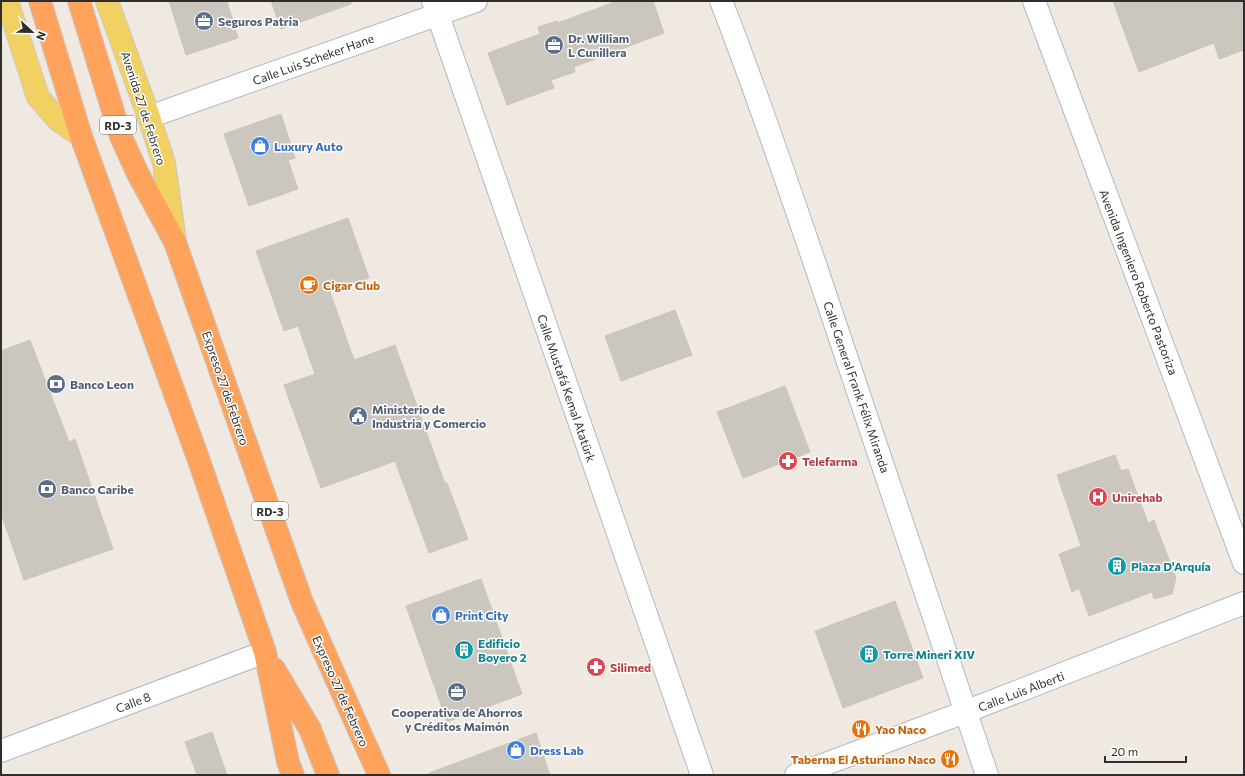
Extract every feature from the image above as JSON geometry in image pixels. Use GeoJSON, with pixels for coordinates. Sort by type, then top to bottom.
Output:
{"type":"FeatureCollection","features":[{"type":"Feature","properties":{"kind":"highway"},"geometry":{"type":"LineString","coordinates":[[40,1],[81,136],[197,455],[264,652],[288,762],[293,775]]}},
{"type":"Feature","properties":{"kind":"highway","name":"Expreso 27 de Febrero"},"geometry":{"type":"LineString","coordinates":[[78,1],[121,137],[138,174],[175,242],[302,602],[379,775]]}},
{"type":"Feature","properties":{"kind":"highway"},"geometry":{"type":"LineString","coordinates":[[264,652],[310,729],[328,775]]}},
{"type":"Feature","properties":{"kind":"main road"},"geometry":{"type":"LineString","coordinates":[[7,1],[38,98],[58,120],[81,136]]}},
{"type":"Feature","properties":{"kind":"main road","name":"Avenida 27 de Febrero"},"geometry":{"type":"LineString","coordinates":[[107,1],[150,117],[164,164],[175,242]]}},
{"type":"Feature","properties":{"kind":"street","name":"Calle Luis Scheker Hane"},"geometry":{"type":"LineString","coordinates":[[150,117],[435,8],[476,1]]}},
{"type":"Feature","properties":{"kind":"street","name":"Calle General Frank Félix Miranda"},"geometry":{"type":"LineString","coordinates":[[722,1],[750,76],[822,286],[987,775]]}},
{"type":"Feature","properties":{"kind":"street","name":"Avenida Ingeniero Roberto Pastoriza"},"geometry":{"type":"LineString","coordinates":[[1034,1],[1244,563]]}},
{"type":"Feature","properties":{"kind":"street","name":"Calle Mustafá Kemal Atatürk"},"geometry":{"type":"LineString","coordinates":[[435,8],[702,775]]}},
{"type":"Feature","properties":{"kind":"street","name":"Calle Luis Alberti"},"geometry":{"type":"LineString","coordinates":[[796,775],[965,712],[1244,604]]}},
{"type":"Feature","properties":{"kind":"street","name":"Calle 8"},"geometry":{"type":"LineString","coordinates":[[1,751],[264,652]]}},
{"type":"Feature","properties":{"kind":"building","name":"Seguros Patria"},"geometry":{"type":"Polygon","coordinates":[[[169,1],[227,1],[238,38],[186,55],[169,1]]]}},
{"type":"Feature","properties":{"kind":"building"},"geometry":{"type":"Polygon","coordinates":[[[271,1],[351,1],[351,4],[281,29],[271,1]]]}},
{"type":"Feature","properties":{"kind":"building"},"geometry":{"type":"Polygon","coordinates":[[[617,1],[653,1],[664,33],[574,67],[575,72],[551,80],[554,88],[507,105],[488,53],[540,34],[538,27],[557,21],[558,23],[617,1]]]}},
{"type":"Feature","properties":{"kind":"building"},"geometry":{"type":"Polygon","coordinates":[[[1113,1],[1244,1],[1244,50],[1219,59],[1214,43],[1139,72],[1113,1]]]}},
{"type":"Feature","properties":{"kind":"building","name":"Luxury Auto"},"geometry":{"type":"Polygon","coordinates":[[[281,114],[295,158],[288,160],[298,189],[249,206],[224,134],[281,114]]]}},
{"type":"Feature","properties":{"kind":"building"},"geometry":{"type":"Polygon","coordinates":[[[348,218],[369,278],[330,292],[354,360],[395,345],[445,484],[447,483],[468,539],[429,553],[395,461],[321,488],[284,385],[315,374],[298,326],[284,331],[256,251],[348,218]]]}},
{"type":"Feature","properties":{"kind":"building"},"geometry":{"type":"Polygon","coordinates":[[[675,310],[692,355],[621,381],[605,336],[675,310]]]}},
{"type":"Feature","properties":{"kind":"building","name":"Banco Caribe"},"geometry":{"type":"Polygon","coordinates":[[[30,340],[69,442],[75,439],[113,549],[24,580],[1,513],[1,351],[30,340]]]}},
{"type":"Feature","properties":{"kind":"building"},"geometry":{"type":"Polygon","coordinates":[[[785,386],[810,452],[743,478],[717,412],[785,386]]]}},
{"type":"Feature","properties":{"kind":"building"},"geometry":{"type":"Polygon","coordinates":[[[1115,455],[1121,471],[1128,469],[1148,523],[1154,520],[1176,578],[1172,594],[1154,599],[1152,592],[1089,616],[1079,588],[1072,592],[1059,554],[1081,546],[1057,475],[1115,455]]]}},
{"type":"Feature","properties":{"kind":"building","name":"Edificio Boyero 2"},"geometry":{"type":"Polygon","coordinates":[[[481,579],[522,694],[447,722],[406,606],[481,579]]]}},
{"type":"Feature","properties":{"kind":"building","name":"Torre Mineri XIV"},"geometry":{"type":"Polygon","coordinates":[[[895,601],[923,678],[843,708],[815,631],[895,601]]]}},
{"type":"Feature","properties":{"kind":"building"},"geometry":{"type":"Polygon","coordinates":[[[212,732],[227,775],[197,775],[185,742],[212,732]]]}},
{"type":"Feature","properties":{"kind":"building","name":"Dress Lab"},"geometry":{"type":"Polygon","coordinates":[[[536,733],[550,775],[430,775],[429,773],[536,733]]]}},
{"type":"Feature","properties":{"kind":"place","name":"Seguros Patria"},"geometry":{"type":"Point","coordinates":[204,21]}},
{"type":"Feature","properties":{"kind":"place","name":"Dr. William L Cunillera"},"geometry":{"type":"Point","coordinates":[554,45]}},
{"type":"Feature","properties":{"kind":"place","name":"Luxury Auto"},"geometry":{"type":"Point","coordinates":[260,146]}},
{"type":"Feature","properties":{"kind":"place","name":"Cigar Club"},"geometry":{"type":"Point","coordinates":[309,285]}},
{"type":"Feature","properties":{"kind":"place","name":"Banco Leon"},"geometry":{"type":"Point","coordinates":[56,384]}},
{"type":"Feature","properties":{"kind":"place","name":"Ministerio de Industria y Comercio"},"geometry":{"type":"Point","coordinates":[358,416]}},
{"type":"Feature","properties":{"kind":"place","name":"Telefarma"},"geometry":{"type":"Point","coordinates":[788,461]}},
{"type":"Feature","properties":{"kind":"place","name":"Banco Caribe"},"geometry":{"type":"Point","coordinates":[47,489]}},
{"type":"Feature","properties":{"kind":"place","name":"Unirehab"},"geometry":{"type":"Point","coordinates":[1098,497]}},
{"type":"Feature","properties":{"kind":"place","name":"Plaza D'Arquía"},"geometry":{"type":"Point","coordinates":[1117,566]}},
{"type":"Feature","properties":{"kind":"place","name":"Print City"},"geometry":{"type":"Point","coordinates":[441,615]}},
{"type":"Feature","properties":{"kind":"place","name":"Edificio Boyero 2"},"geometry":{"type":"Point","coordinates":[464,650]}},
{"type":"Feature","properties":{"kind":"place","name":"Torre Mineri XIV"},"geometry":{"type":"Point","coordinates":[869,654]}},
{"type":"Feature","properties":{"kind":"place","name":"Silimed"},"geometry":{"type":"Point","coordinates":[596,667]}},
{"type":"Feature","properties":{"kind":"place","name":"Cooperativa de Ahorros y Créditos Maimón"},"geometry":{"type":"Point","coordinates":[457,692]}},
{"type":"Feature","properties":{"kind":"place","name":"Yao Naco"},"geometry":{"type":"Point","coordinates":[861,729]}},
{"type":"Feature","properties":{"kind":"place","name":"Dress Lab"},"geometry":{"type":"Point","coordinates":[516,750]}},
{"type":"Feature","properties":{"kind":"place","name":"Taberna El Asturiano Naco"},"geometry":{"type":"Point","coordinates":[950,759]}}]}
